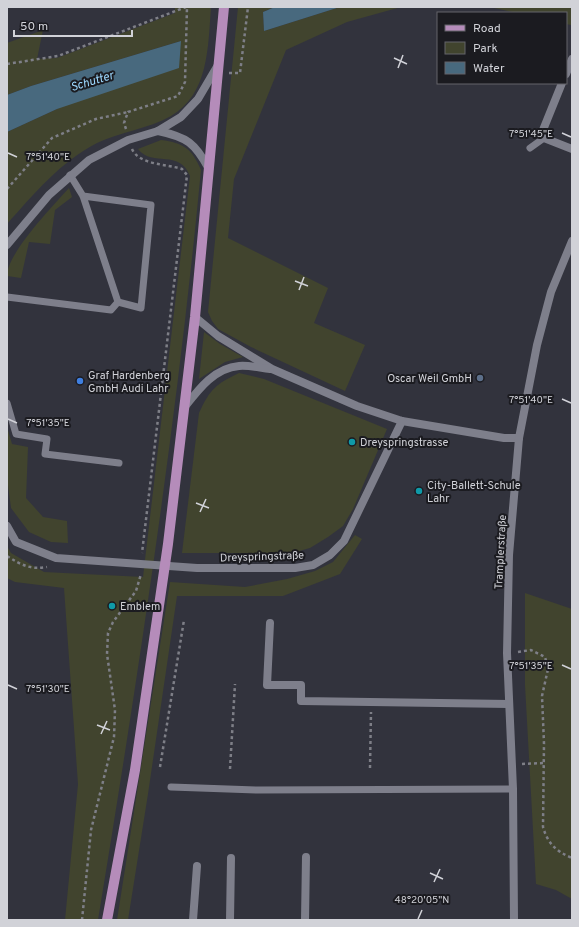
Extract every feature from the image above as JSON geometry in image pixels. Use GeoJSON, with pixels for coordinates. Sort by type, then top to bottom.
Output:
{"type":"FeatureCollection","features":[{"type":"Feature","properties":{"kind":"main road"},"geometry":{"type":"LineString","coordinates":[[107,920],[136,762],[168,544],[195,316],[210,170],[224,7]]}},
{"type":"Feature","properties":{"kind":"street"},"geometry":{"type":"LineString","coordinates":[[567,72],[572,60]]}},
{"type":"Feature","properties":{"kind":"street"},"geometry":{"type":"LineString","coordinates":[[7,245],[49,195],[70,175],[89,160],[128,140],[158,131],[181,118],[198,99],[220,61]]}},
{"type":"Feature","properties":{"kind":"street"},"geometry":{"type":"LineString","coordinates":[[562,84],[543,130],[544,138],[572,149]]}},
{"type":"Feature","properties":{"kind":"street"},"geometry":{"type":"LineString","coordinates":[[158,131],[176,134],[191,142],[200,152],[210,170]]}},
{"type":"Feature","properties":{"kind":"street","name":"Tramplerstraße"},"geometry":{"type":"LineString","coordinates":[[514,920],[513,789],[507,653],[509,555],[519,438],[537,345],[551,292],[572,241]]}},
{"type":"Feature","properties":{"kind":"street"},"geometry":{"type":"LineString","coordinates":[[195,316],[218,336],[272,369],[357,406],[402,421],[504,438],[519,438]]}},
{"type":"Feature","properties":{"kind":"street"},"geometry":{"type":"LineString","coordinates":[[184,409],[214,374],[238,366],[272,369]]}},
{"type":"Feature","properties":{"kind":"street","name":"Dreyspringstraße"},"geometry":{"type":"LineString","coordinates":[[7,526],[16,542],[56,558],[197,568],[295,568],[313,565],[330,556],[344,541],[402,421]]}},
{"type":"Feature","properties":{"kind":"street"},"geometry":{"type":"LineString","coordinates":[[270,623],[267,685],[301,685],[301,701],[510,704]]}},
{"type":"Feature","properties":{"kind":"street"},"geometry":{"type":"LineString","coordinates":[[305,920],[306,857]]}},
{"type":"Feature","properties":{"kind":"street"},"geometry":{"type":"LineString","coordinates":[[230,920],[231,858]]}},
{"type":"Feature","properties":{"kind":"street"},"geometry":{"type":"LineString","coordinates":[[193,920],[197,866]]}},
{"type":"Feature","properties":{"kind":"lane"},"geometry":{"type":"LineString","coordinates":[[530,148],[544,138]]}},
{"type":"Feature","properties":{"kind":"lane"},"geometry":{"type":"LineString","coordinates":[[70,175],[83,196],[118,302]]}},
{"type":"Feature","properties":{"kind":"lane"},"geometry":{"type":"LineString","coordinates":[[83,196],[152,206],[141,308],[118,302]]}},
{"type":"Feature","properties":{"kind":"lane"},"geometry":{"type":"LineString","coordinates":[[7,297],[111,310],[118,302]]}},
{"type":"Feature","properties":{"kind":"lane"},"geometry":{"type":"LineString","coordinates":[[7,403],[16,434],[47,439],[45,454],[119,463]]}},
{"type":"Feature","properties":{"kind":"lane"},"geometry":{"type":"LineString","coordinates":[[171,787],[256,790],[513,789]]}},
{"type":"Feature","properties":{"kind":"path"},"geometry":{"type":"LineString","coordinates":[[7,64],[58,56],[187,7],[185,82],[178,96],[128,112],[96,119],[52,138],[7,189]]}},
{"type":"Feature","properties":{"kind":"path"},"geometry":{"type":"LineString","coordinates":[[219,74],[240,73],[248,7]]}},
{"type":"Feature","properties":{"kind":"path"},"geometry":{"type":"LineString","coordinates":[[128,112],[124,122],[128,140],[134,155],[144,160],[182,169],[186,174],[142,558]]}},
{"type":"Feature","properties":{"kind":"path"},"geometry":{"type":"LineString","coordinates":[[7,556],[25,567],[35,569],[48,567],[56,558]]}},
{"type":"Feature","properties":{"kind":"path"},"geometry":{"type":"LineString","coordinates":[[82,920],[91,830],[114,737],[115,710],[107,654],[108,633],[113,622],[136,591],[141,573]]}},
{"type":"Feature","properties":{"kind":"path"},"geometry":{"type":"LineString","coordinates":[[160,767],[184,620]]}},
{"type":"Feature","properties":{"kind":"path"},"geometry":{"type":"LineString","coordinates":[[507,653],[531,650],[545,657],[548,668],[542,696],[544,763],[543,827],[547,840],[562,854],[572,858]]}},
{"type":"Feature","properties":{"kind":"path"},"geometry":{"type":"LineString","coordinates":[[230,769],[235,684]]}},
{"type":"Feature","properties":{"kind":"path"},"geometry":{"type":"LineString","coordinates":[[370,768],[371,702]]}},
{"type":"Feature","properties":{"kind":"path"},"geometry":{"type":"LineString","coordinates":[[529,764],[544,763]]}},
{"type":"Feature","properties":{"kind":"green space"},"geometry":{"type":"Polygon","coordinates":[[[175,7],[211,7],[209,37],[204,68],[200,82],[184,107],[171,116],[153,124],[97,143],[71,159],[48,179],[7,224],[7,132],[57,109],[181,41],[31,86],[7,95],[7,43],[43,30],[37,59],[57,58],[175,13],[175,7]]]}},
{"type":"Feature","properties":{"kind":"green space"},"geometry":{"type":"Polygon","coordinates":[[[238,7],[275,7],[263,12],[264,31],[340,7],[401,7],[347,22],[286,50],[234,179],[228,238],[328,288],[314,323],[365,345],[345,391],[251,347],[218,329],[208,312],[238,7]]]}},
{"type":"Feature","properties":{"kind":"green space"},"geometry":{"type":"Polygon","coordinates":[[[490,7],[572,7],[571,25],[567,24],[567,12],[512,12],[490,7]]]}},
{"type":"Feature","properties":{"kind":"green space"},"geometry":{"type":"Polygon","coordinates":[[[161,140],[176,143],[186,148],[194,157],[201,170],[181,358],[156,546],[98,920],[65,920],[78,784],[64,588],[15,582],[7,578],[7,546],[11,553],[44,572],[143,577],[190,176],[185,168],[179,163],[173,160],[151,157],[138,149],[161,140]]]}},
{"type":"Feature","properties":{"kind":"green space"},"geometry":{"type":"Polygon","coordinates":[[[69,188],[72,197],[55,210],[50,244],[29,242],[21,278],[7,276],[9,266],[14,255],[22,243],[69,188]]]}},
{"type":"Feature","properties":{"kind":"green space"},"geometry":{"type":"Polygon","coordinates":[[[204,332],[220,344],[243,357],[225,362],[199,379],[204,332]]]}},
{"type":"Feature","properties":{"kind":"green space"},"geometry":{"type":"Polygon","coordinates":[[[239,373],[264,379],[387,429],[353,509],[343,526],[310,548],[292,553],[182,553],[199,413],[214,388],[239,373]]]}},
{"type":"Feature","properties":{"kind":"green space"},"geometry":{"type":"Polygon","coordinates":[[[7,427],[12,444],[28,447],[26,498],[43,517],[67,521],[68,543],[51,542],[29,532],[11,508],[7,478],[7,427]]]}},
{"type":"Feature","properties":{"kind":"green space"},"geometry":{"type":"Polygon","coordinates":[[[355,535],[362,539],[340,574],[283,596],[177,596],[128,920],[117,920],[170,582],[245,587],[287,579],[315,571],[333,562],[355,535]]]}},
{"type":"Feature","properties":{"kind":"green space"},"geometry":{"type":"Polygon","coordinates":[[[525,593],[572,609],[572,899],[556,890],[536,884],[525,685],[525,593]]]}},
{"type":"Feature","properties":{"kind":"water"},"geometry":{"type":"Polygon","coordinates":[[[275,7],[340,7],[264,31],[263,12],[275,7]]]}},
{"type":"Feature","properties":{"kind":"water","name":"Schutter"},"geometry":{"type":"Polygon","coordinates":[[[181,41],[179,68],[57,109],[7,132],[7,95],[31,86],[181,41]]]}},
{"type":"Feature","properties":{"kind":"place","name":"Oscar Weil GmbH"},"geometry":{"type":"Point","coordinates":[480,378]}},
{"type":"Feature","properties":{"kind":"place","name":"Graf Hardenberg GmbH Audi Lahr"},"geometry":{"type":"Point","coordinates":[80,381]}},
{"type":"Feature","properties":{"kind":"place","name":"Dreyspringstrasse"},"geometry":{"type":"Point","coordinates":[352,442]}},
{"type":"Feature","properties":{"kind":"place","name":"City-Ballett-Schule Lahr"},"geometry":{"type":"Point","coordinates":[419,491]}},
{"type":"Feature","properties":{"kind":"place","name":"Emblem"},"geometry":{"type":"Point","coordinates":[112,606]}}]}
